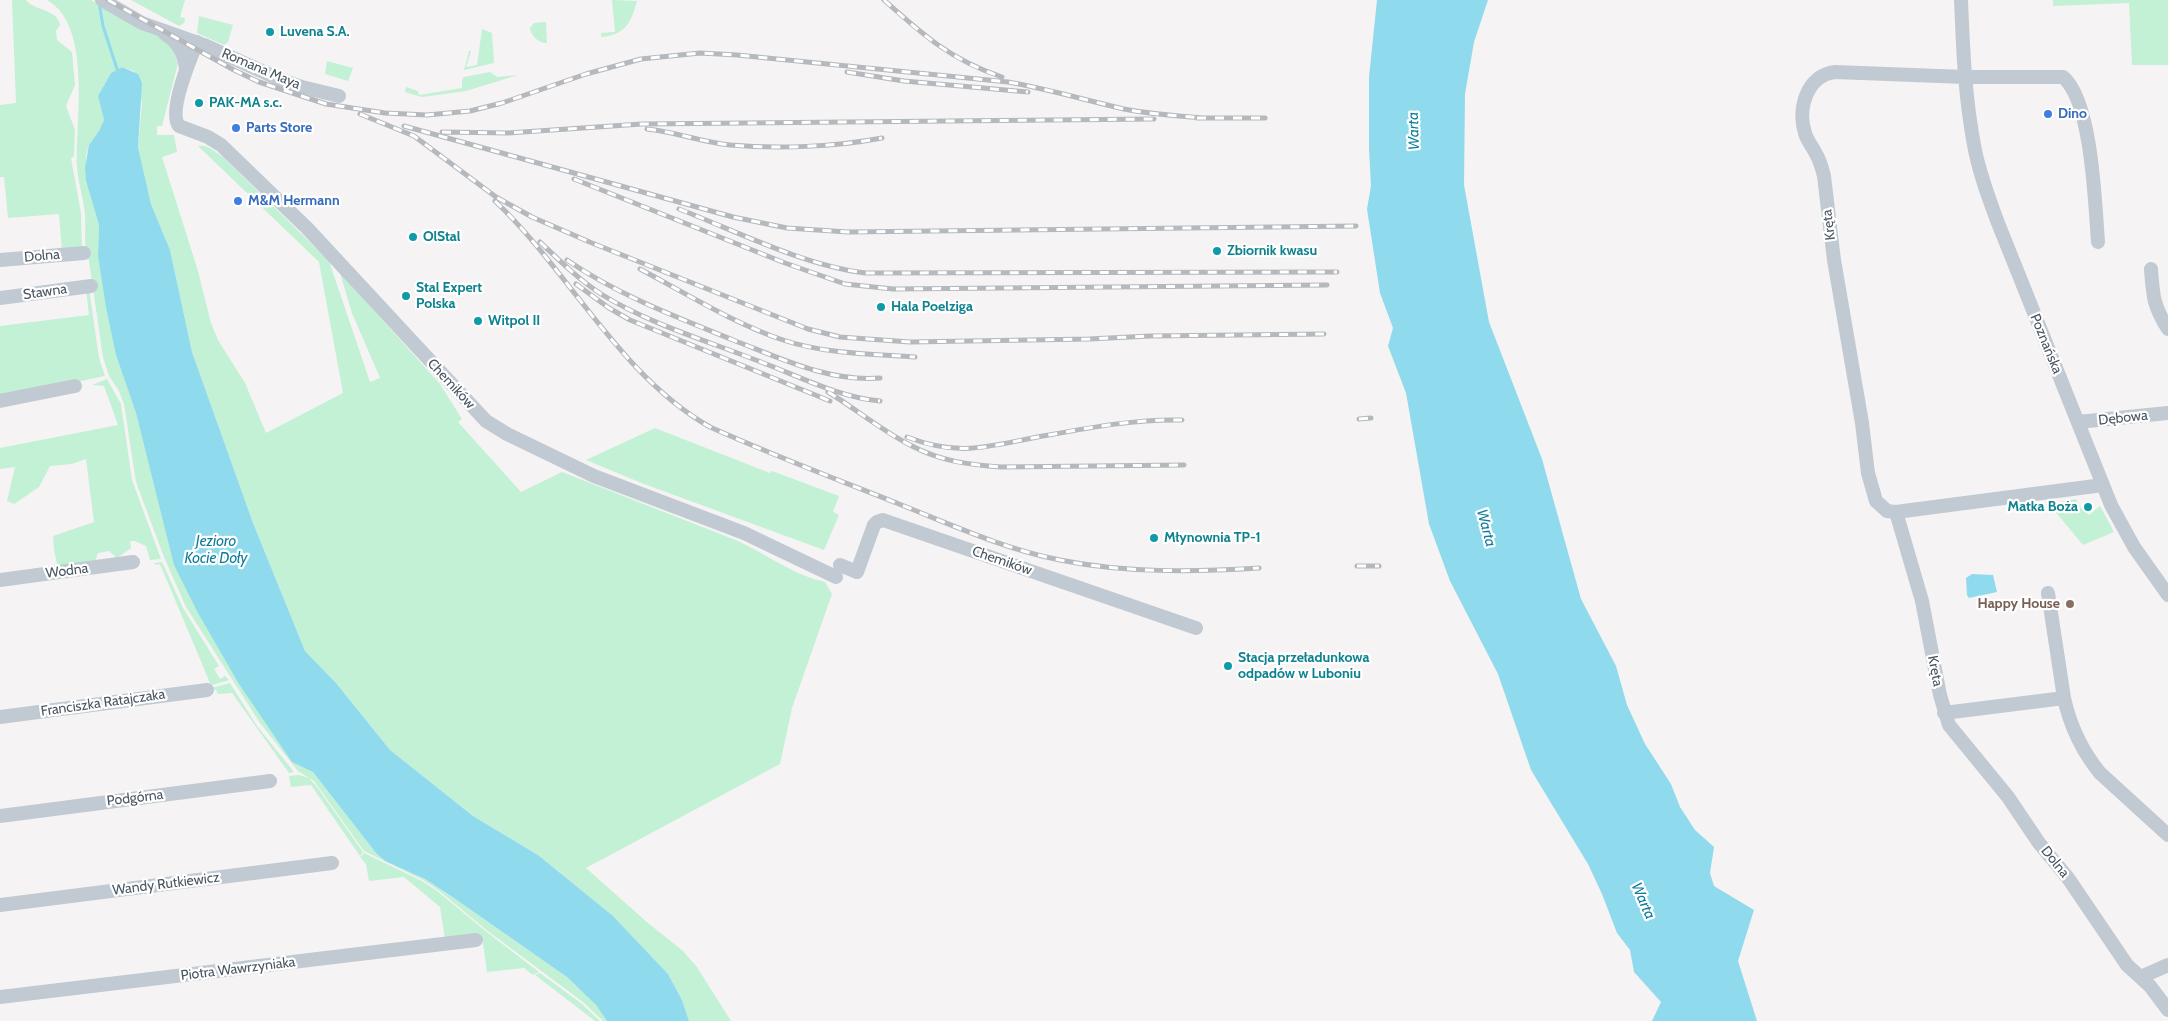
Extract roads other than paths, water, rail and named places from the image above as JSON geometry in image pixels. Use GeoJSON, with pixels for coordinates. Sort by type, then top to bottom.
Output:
{"type":"FeatureCollection","features":[{"type":"Feature","properties":{"kind":"street","name":"Romana Maya"},"geometry":{"type":"LineString","coordinates":[[102,0],[284,81],[339,96]]}},
{"type":"Feature","properties":{"kind":"street","name":"Romana Maya"},"geometry":{"type":"LineString","coordinates":[[115,0],[135,16]]}},
{"type":"Feature","properties":{"kind":"street","name":"Poznańska"},"geometry":{"type":"LineString","coordinates":[[1961,0],[1964,77],[1974,142],[1986,190],[2102,485],[2125,533],[2168,595]]}},
{"type":"Feature","properties":{"kind":"street"},"geometry":{"type":"LineString","coordinates":[[135,16],[174,41],[184,57],[186,71]]}},
{"type":"Feature","properties":{"kind":"street","name":"Chemików"},"geometry":{"type":"LineString","coordinates":[[190,40],[186,71],[175,114],[175,119],[179,126],[208,137],[221,145],[291,211],[486,421],[507,434],[602,479],[838,571],[858,572],[874,525],[883,520],[1196,628]]}},
{"type":"Feature","properties":{"kind":"street","name":"Kręta"},"geometry":{"type":"LineString","coordinates":[[1944,713],[1922,601],[1896,512],[1887,511],[1880,505],[1874,498],[1871,486],[1834,260],[1824,176],[1816,153],[1805,134],[1803,112],[1809,88],[1816,79],[1829,73],[1964,77]]}},
{"type":"Feature","properties":{"kind":"street"},"geometry":{"type":"LineString","coordinates":[[1964,77],[2054,76],[2063,77],[2068,82],[2084,121],[2090,152],[2098,242]]}},
{"type":"Feature","properties":{"kind":"street","name":"Dolna"},"geometry":{"type":"LineString","coordinates":[[0,260],[84,253]]}},
{"type":"Feature","properties":{"kind":"street"},"geometry":{"type":"LineString","coordinates":[[2151,269],[2156,310],[2168,329]]}},
{"type":"Feature","properties":{"kind":"street","name":"Stawna"},"geometry":{"type":"LineString","coordinates":[[0,298],[91,286]]}},
{"type":"Feature","properties":{"kind":"street"},"geometry":{"type":"LineString","coordinates":[[0,401],[76,386]]}},
{"type":"Feature","properties":{"kind":"street","name":"Dębowa"},"geometry":{"type":"LineString","coordinates":[[2078,422],[2168,413]]}},
{"type":"Feature","properties":{"kind":"street"},"geometry":{"type":"LineString","coordinates":[[1896,512],[2102,485]]}},
{"type":"Feature","properties":{"kind":"street","name":"Wodna"},"geometry":{"type":"LineString","coordinates":[[0,580],[133,562]]}},
{"type":"Feature","properties":{"kind":"street"},"geometry":{"type":"LineString","coordinates":[[2048,593],[2064,698],[2073,729],[2091,762],[2100,773],[2168,835]]}},
{"type":"Feature","properties":{"kind":"street","name":"Franciszka Ratajczaka"},"geometry":{"type":"LineString","coordinates":[[0,717],[207,690]]}},
{"type":"Feature","properties":{"kind":"street"},"geometry":{"type":"LineString","coordinates":[[1944,713],[2064,698]]}},
{"type":"Feature","properties":{"kind":"street","name":"Dolna"},"geometry":{"type":"LineString","coordinates":[[1944,713],[1956,736],[2008,797],[2039,843],[2068,878],[2120,956],[2150,986],[2168,1010]]}},
{"type":"Feature","properties":{"kind":"street","name":"Podgórna"},"geometry":{"type":"LineString","coordinates":[[0,816],[270,781]]}},
{"type":"Feature","properties":{"kind":"street","name":"Wandy Rutkiewicz"},"geometry":{"type":"LineString","coordinates":[[0,905],[332,863]]}},
{"type":"Feature","properties":{"kind":"street","name":"Piotra Wawrzyniaka"},"geometry":{"type":"LineString","coordinates":[[0,998],[476,940]]}},
{"type":"Feature","properties":{"kind":"street"},"geometry":{"type":"LineString","coordinates":[[2141,977],[2168,965]]}},
{"type":"Feature","properties":{"kind":"water","name":"Warta"},"geometry":{"type":"Polygon","coordinates":[[[1377,0],[1488,0],[1474,42],[1465,94],[1464,185],[1489,322],[1542,459],[1581,599],[1616,666],[1627,705],[1645,744],[1671,784],[1680,807],[1695,830],[1714,847],[1710,873],[1714,886],[1754,910],[1738,961],[1757,1021],[1652,1021],[1661,1002],[1634,972],[1630,950],[1617,933],[1588,864],[1531,770],[1498,674],[1450,581],[1429,524],[1406,393],[1388,346],[1393,328],[1380,293],[1367,209],[1371,186],[1369,77],[1377,0]]]}},
{"type":"Feature","properties":{"kind":"water","name":"Jezioro Kocie Doły"},"geometry":{"type":"Polygon","coordinates":[[[122,67],[138,74],[142,83],[138,147],[151,204],[170,250],[192,352],[253,523],[305,651],[336,683],[390,750],[473,816],[538,855],[613,916],[668,974],[682,1000],[689,1021],[607,1021],[596,1005],[567,977],[425,879],[385,861],[376,853],[313,772],[292,762],[239,684],[198,613],[174,565],[136,413],[116,355],[106,307],[98,256],[99,225],[86,181],[85,168],[89,145],[104,120],[98,96],[111,73],[122,67]]]}},
{"type":"Feature","properties":{"kind":"water"},"geometry":{"type":"Polygon","coordinates":[[[1972,574],[1993,575],[1997,592],[1969,598],[1967,595],[1966,578],[1972,574]]]}},
{"type":"Feature","properties":{"kind":"waterway"},"geometry":{"type":"LineString","coordinates":[[99,2],[103,26],[117,69]]}},
{"type":"Feature","properties":{"kind":"railway"},"geometry":{"type":"LineString","coordinates":[[108,0],[259,82],[326,104],[385,113],[427,115],[470,111],[502,103],[586,74],[641,59],[700,53],[1008,82],[1124,109],[1154,114],[1204,118]]}},
{"type":"Feature","properties":{"kind":"railway"},"geometry":{"type":"LineString","coordinates":[[884,0],[938,45],[968,63],[1002,77]]}},
{"type":"Feature","properties":{"kind":"railway"},"geometry":{"type":"LineString","coordinates":[[847,72],[904,81],[1028,92]]}},
{"type":"Feature","properties":{"kind":"railway"},"geometry":{"type":"LineString","coordinates":[[360,114],[414,136],[496,197],[532,217],[592,243],[808,329],[840,337],[910,342],[1324,334]]}},
{"type":"Feature","properties":{"kind":"railway"},"geometry":{"type":"LineString","coordinates":[[1197,118],[1265,118]]}},
{"type":"Feature","properties":{"kind":"railway"},"geometry":{"type":"LineString","coordinates":[[442,132],[508,133],[642,124],[1154,119]]}},
{"type":"Feature","properties":{"kind":"railway"},"geometry":{"type":"LineString","coordinates":[[404,126],[733,217],[787,228],[848,232],[1356,226]]}},
{"type":"Feature","properties":{"kind":"railway"},"geometry":{"type":"LineString","coordinates":[[647,129],[720,144],[748,146],[826,145],[882,138]]}},
{"type":"Feature","properties":{"kind":"railway"},"geometry":{"type":"LineString","coordinates":[[574,179],[785,263],[845,284],[893,289],[1327,285]]}},
{"type":"Feature","properties":{"kind":"railway"},"geometry":{"type":"LineString","coordinates":[[495,201],[522,229],[622,352],[678,406],[710,427],[958,528],[1019,550],[1084,564],[1134,569],[1184,571],[1259,568]]}},
{"type":"Feature","properties":{"kind":"railway"},"geometry":{"type":"LineString","coordinates":[[679,209],[795,255],[819,263],[866,273],[1337,272]]}},
{"type":"Feature","properties":{"kind":"railway"},"geometry":{"type":"LineString","coordinates":[[540,242],[569,269],[601,294],[619,305],[679,331],[820,386],[850,396],[880,401]]}},
{"type":"Feature","properties":{"kind":"railway"},"geometry":{"type":"LineString","coordinates":[[567,260],[586,273],[627,295],[690,323],[786,361],[842,376],[880,378]]}},
{"type":"Feature","properties":{"kind":"railway"},"geometry":{"type":"LineString","coordinates":[[640,269],[728,317],[783,340],[832,351],[915,357]]}},
{"type":"Feature","properties":{"kind":"railway"},"geometry":{"type":"LineString","coordinates":[[576,284],[609,308],[630,320],[830,401]]}},
{"type":"Feature","properties":{"kind":"railway"},"geometry":{"type":"LineString","coordinates":[[828,392],[901,440],[933,455],[955,461],[1001,467],[1184,465]]}},
{"type":"Feature","properties":{"kind":"railway"},"geometry":{"type":"LineString","coordinates":[[1359,419],[1371,418]]}},
{"type":"Feature","properties":{"kind":"railway"},"geometry":{"type":"LineString","coordinates":[[907,437],[927,444],[945,447],[978,448],[1115,424],[1182,420]]}},
{"type":"Feature","properties":{"kind":"railway"},"geometry":{"type":"LineString","coordinates":[[1357,566],[1379,566]]}},
{"type":"Feature","properties":{"kind":"place","name":"Luvena S.A."},"geometry":{"type":"Point","coordinates":[270,32]}},
{"type":"Feature","properties":{"kind":"place","name":"PAK-MA s.c."},"geometry":{"type":"Point","coordinates":[199,103]}},
{"type":"Feature","properties":{"kind":"place","name":"Dino"},"geometry":{"type":"Point","coordinates":[2048,114]}},
{"type":"Feature","properties":{"kind":"place","name":"Parts Store"},"geometry":{"type":"Point","coordinates":[236,128]}},
{"type":"Feature","properties":{"kind":"place","name":"M&M Hermann"},"geometry":{"type":"Point","coordinates":[238,201]}},
{"type":"Feature","properties":{"kind":"place","name":"OlStal"},"geometry":{"type":"Point","coordinates":[413,237]}},
{"type":"Feature","properties":{"kind":"place","name":"Zbiornik kwasu"},"geometry":{"type":"Point","coordinates":[1217,251]}},
{"type":"Feature","properties":{"kind":"place","name":"Stal Expert Polska"},"geometry":{"type":"Point","coordinates":[406,296]}},
{"type":"Feature","properties":{"kind":"place","name":"Hala Poelziga"},"geometry":{"type":"Point","coordinates":[881,307]}},
{"type":"Feature","properties":{"kind":"place","name":"Witpol II"},"geometry":{"type":"Point","coordinates":[478,321]}},
{"type":"Feature","properties":{"kind":"place","name":"Matka Boża"},"geometry":{"type":"Point","coordinates":[2088,507]}},
{"type":"Feature","properties":{"kind":"place","name":"Młynownia TP-1"},"geometry":{"type":"Point","coordinates":[1154,538]}},
{"type":"Feature","properties":{"kind":"place","name":"Happy House"},"geometry":{"type":"Point","coordinates":[2070,604]}},
{"type":"Feature","properties":{"kind":"place","name":"Stacja przeładunkowa odpadów w Luboniu"},"geometry":{"type":"Point","coordinates":[1228,666]}}]}
